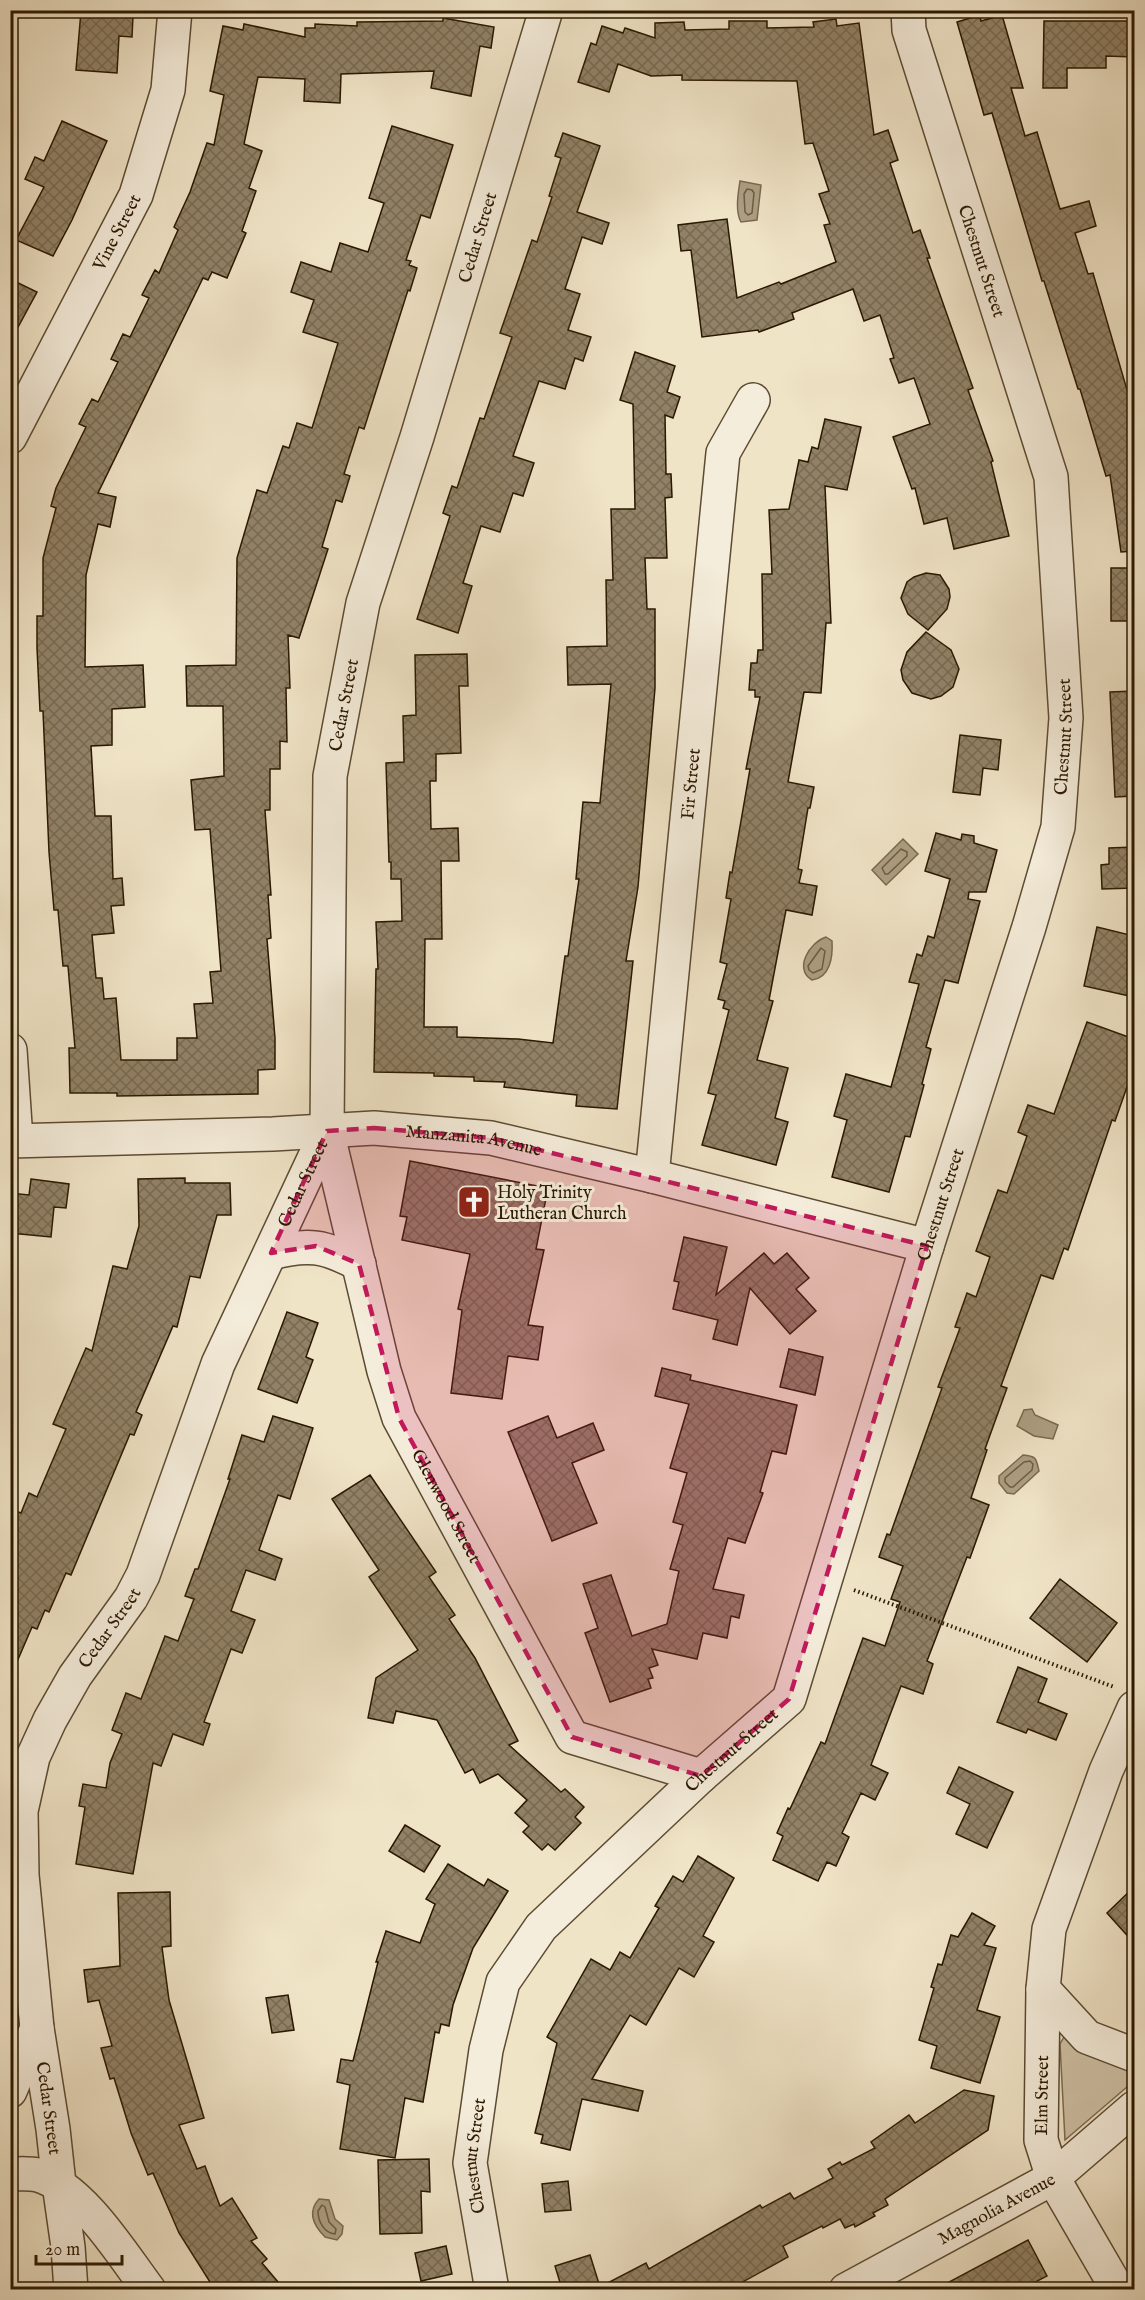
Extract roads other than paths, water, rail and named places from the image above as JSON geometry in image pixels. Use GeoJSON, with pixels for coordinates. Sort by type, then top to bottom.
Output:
{"type":"FeatureCollection","features":[{"type":"Feature","properties":{"kind":"street","name":"Vine Street"},"geometry":{"type":"LineString","coordinates":[[10,437],[136,195],[168,90],[176,10]]}},
{"type":"Feature","properties":{"kind":"street","name":"Cedar Street"},"geometry":{"type":"LineString","coordinates":[[71,2289],[53,2128],[37,2028],[22,1875],[21,1811],[33,1757],[50,1720],[75,1676],[131,1598],[143,1575],[218,1364],[327,1131],[330,776],[363,603],[417,437],[546,10]]}},
{"type":"Feature","properties":{"kind":"street","name":"Chestnut Street"},"geometry":{"type":"LineString","coordinates":[[492,2289],[470,2163],[486,2049],[503,1982],[541,1927],[701,1776],[789,1699],[927,1246],[1029,927],[1058,828],[1066,718],[1051,477],[909,30],[908,10]]}},
{"type":"Feature","properties":{"kind":"street","name":"Fir Street"},"geometry":{"type":"LineString","coordinates":[[652,1176],[723,453],[753,400]]}},
{"type":"Feature","properties":{"kind":"street"},"geometry":{"type":"LineString","coordinates":[[10,1050],[14,1140]]}},
{"type":"Feature","properties":{"kind":"street","name":"Manzanita Avenue"},"geometry":{"type":"LineString","coordinates":[[14,1140],[374,1128],[491,1138],[652,1176],[927,1246]]}},
{"type":"Feature","properties":{"kind":"street","name":"Glenwood Street"},"geometry":{"type":"LineString","coordinates":[[327,1131],[384,1371],[399,1418],[572,1737],[701,1776]]}},
{"type":"Feature","properties":{"kind":"street"},"geometry":{"type":"LineString","coordinates":[[271,1253],[294,1247],[316,1246],[340,1254],[359,1264]]}},
{"type":"Feature","properties":{"kind":"street","name":"Elm Street"},"geometry":{"type":"LineString","coordinates":[[1118,2289],[1053,2178],[1041,2140],[1043,1989],[1049,1929],[1106,1771],[1134,1708]]}},
{"type":"Feature","properties":{"kind":"street"},"geometry":{"type":"LineString","coordinates":[[1043,1989],[1087,2037],[1134,2055]]}},
{"type":"Feature","properties":{"kind":"street"},"geometry":{"type":"LineString","coordinates":[[10,2091],[37,2028]]}},
{"type":"Feature","properties":{"kind":"street","name":"Magnolia Avenue"},"geometry":{"type":"LineString","coordinates":[[846,2289],[1053,2178],[1134,2108]]}},
{"type":"Feature","properties":{"kind":"street"},"geometry":{"type":"LineString","coordinates":[[10,2174],[37,2175],[58,2184],[79,2200],[149,2289]]}},
{"type":"Feature","properties":{"kind":"water"},"geometry":{"type":"Polygon","coordinates":[[[740,181],[761,185],[757,220],[741,222],[739,218],[740,181]]]}},
{"type":"Feature","properties":{"kind":"water"},"geometry":{"type":"Polygon","coordinates":[[[903,839],[918,854],[886,885],[872,870],[903,839]]]}},
{"type":"Feature","properties":{"kind":"water"},"geometry":{"type":"Polygon","coordinates":[[[826,937],[832,941],[829,966],[823,975],[812,980],[806,975],[804,969],[806,956],[814,944],[826,937]]]}},
{"type":"Feature","properties":{"kind":"water"},"geometry":{"type":"Polygon","coordinates":[[[1032,1409],[1035,1415],[1058,1425],[1053,1439],[1034,1436],[1017,1426],[1024,1410],[1032,1409]]]}},
{"type":"Feature","properties":{"kind":"water"},"geometry":{"type":"Polygon","coordinates":[[[1023,1455],[1035,1459],[1039,1471],[1014,1494],[1007,1493],[999,1483],[999,1476],[1023,1455]]]}},
{"type":"Feature","properties":{"kind":"water"},"geometry":{"type":"Polygon","coordinates":[[[319,2199],[329,2200],[335,2219],[343,2226],[342,2234],[337,2240],[325,2237],[315,2224],[313,2209],[319,2199]]]}},
{"type":"Feature","properties":{"kind":"place","name":"Holy Trinity Lutheran Church"},"geometry":{"type":"Point","coordinates":[474,1202]}}]}
